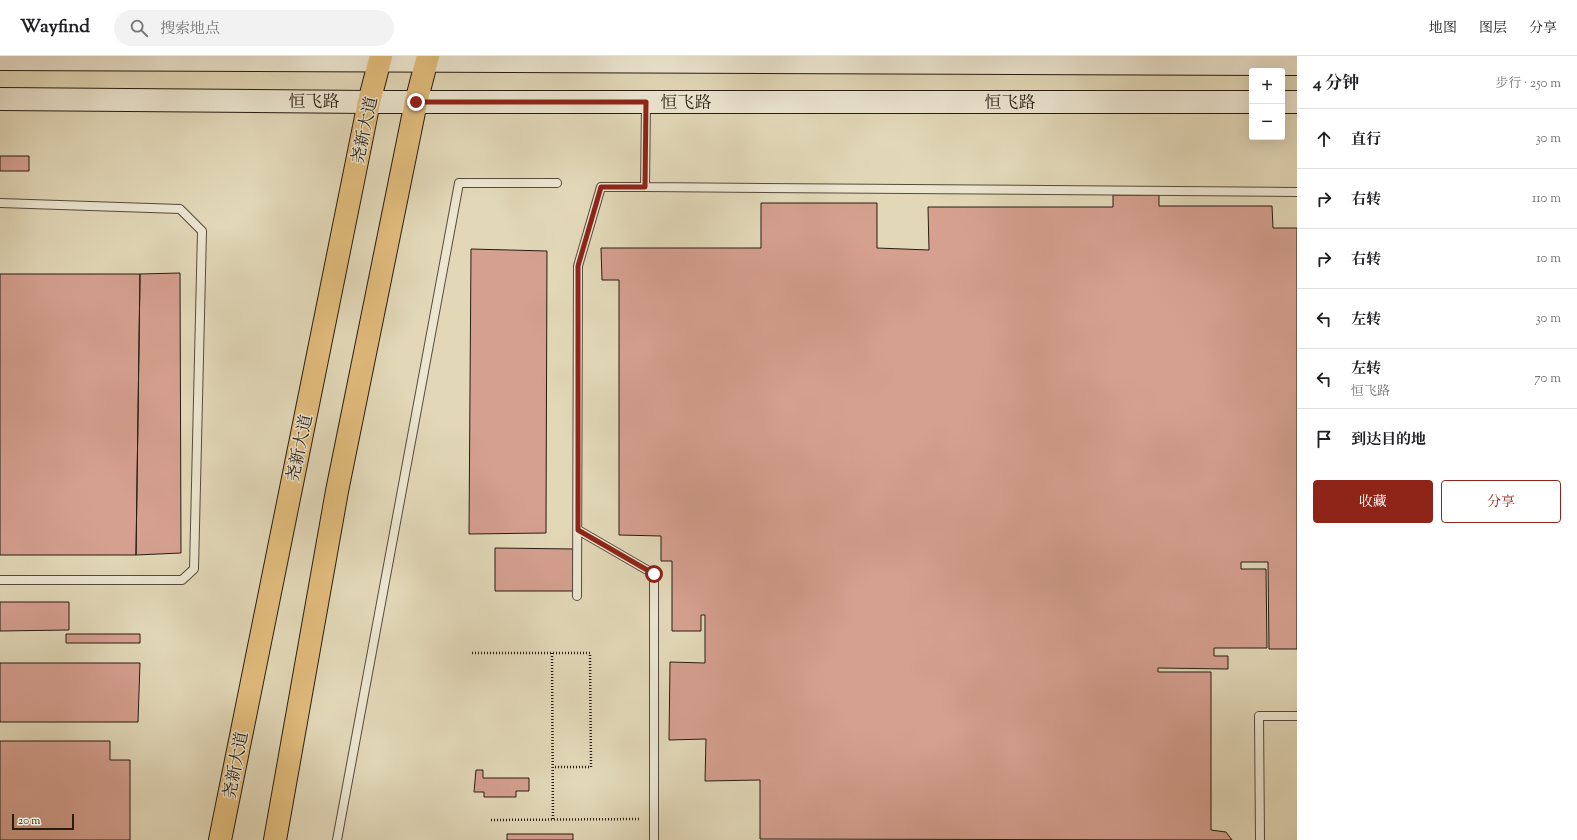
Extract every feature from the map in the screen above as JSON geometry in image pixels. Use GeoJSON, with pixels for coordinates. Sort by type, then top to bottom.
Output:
{"type":"FeatureCollection","features":[{"type":"Feature","properties":{"kind":"main road"},"geometry":{"type":"LineString","coordinates":[[0,59],[381,58],[1297,64]]}},
{"type":"Feature","properties":{"kind":"main road","name":"尧新大道"},"geometry":{"type":"LineString","coordinates":[[220,840],[369,102],[381,58]]}},
{"type":"Feature","properties":{"kind":"main road"},"geometry":{"type":"LineString","coordinates":[[275,840],[337,491],[416,102],[427,59]]}},
{"type":"Feature","properties":{"kind":"main road","name":"恒飞路"},"geometry":{"type":"LineString","coordinates":[[0,99],[369,102],[1249,102]]}},
{"type":"Feature","properties":{"kind":"main road"},"geometry":{"type":"LineString","coordinates":[[1285,102],[1297,102]]}},
{"type":"Feature","properties":{"kind":"lane"},"geometry":{"type":"LineString","coordinates":[[645,187],[646,102]]}},
{"type":"Feature","properties":{"kind":"lane"},"geometry":{"type":"LineString","coordinates":[[337,840],[459,183],[556,183]]}},
{"type":"Feature","properties":{"kind":"lane"},"geometry":{"type":"LineString","coordinates":[[577,596],[578,266],[601,187],[1297,192]]}},
{"type":"Feature","properties":{"kind":"lane"},"geometry":{"type":"LineString","coordinates":[[0,204],[180,209],[202,231],[194,569],[182,580],[0,580]]}},
{"type":"Feature","properties":{"kind":"lane"},"geometry":{"type":"LineString","coordinates":[[578,530],[654,574],[654,840]]}},
{"type":"Feature","properties":{"kind":"lane"},"geometry":{"type":"LineString","coordinates":[[1260,840],[1259,716],[1297,716]]}},
{"type":"Feature","properties":{"kind":"path"},"geometry":{"type":"LineString","coordinates":[[472,653],[590,653],[591,767],[553,767]]}},
{"type":"Feature","properties":{"kind":"path"},"geometry":{"type":"LineString","coordinates":[[552,653],[553,820]]}},
{"type":"Feature","properties":{"kind":"path"},"geometry":{"type":"LineString","coordinates":[[491,820],[654,819]]}},
{"type":"Feature","properties":{"kind":"building"},"geometry":{"type":"Polygon","coordinates":[[[0,156],[29,156],[29,171],[0,171],[0,156]]]}},
{"type":"Feature","properties":{"kind":"building"},"geometry":{"type":"Polygon","coordinates":[[[1113,195],[1159,195],[1159,206],[1272,206],[1273,228],[1297,228],[1297,649],[1269,649],[1268,562],[1241,562],[1241,569],[1266,569],[1267,648],[1214,648],[1214,656],[1228,656],[1228,669],[1158,668],[1158,672],[1211,672],[1211,830],[1226,832],[1232,840],[760,839],[760,780],[705,781],[706,739],[669,740],[670,662],[705,663],[705,615],[701,615],[701,631],[672,631],[672,561],[661,561],[661,536],[619,535],[619,280],[602,280],[601,248],[761,248],[761,203],[877,203],[877,248],[929,250],[928,207],[1113,207],[1113,195]]]}},
{"type":"Feature","properties":{"kind":"building"},"geometry":{"type":"Polygon","coordinates":[[[471,249],[547,251],[546,533],[469,534],[471,249]]]}},
{"type":"Feature","properties":{"kind":"building"},"geometry":{"type":"Polygon","coordinates":[[[180,273],[181,553],[136,555],[140,274],[180,273]]]}},
{"type":"Feature","properties":{"kind":"building"},"geometry":{"type":"Polygon","coordinates":[[[0,274],[140,274],[136,555],[0,555],[0,274]]]}},
{"type":"Feature","properties":{"kind":"building"},"geometry":{"type":"Polygon","coordinates":[[[495,548],[573,549],[573,591],[495,591],[495,548]]]}},
{"type":"Feature","properties":{"kind":"building"},"geometry":{"type":"Polygon","coordinates":[[[0,602],[69,602],[69,630],[0,631],[0,602]]]}},
{"type":"Feature","properties":{"kind":"building"},"geometry":{"type":"Polygon","coordinates":[[[66,634],[140,634],[140,643],[66,643],[66,634]]]}},
{"type":"Feature","properties":{"kind":"building"},"geometry":{"type":"Polygon","coordinates":[[[0,663],[140,663],[138,722],[0,722],[0,663]]]}},
{"type":"Feature","properties":{"kind":"building"},"geometry":{"type":"Polygon","coordinates":[[[0,741],[110,741],[110,760],[130,760],[130,840],[0,840],[0,741]]]}},
{"type":"Feature","properties":{"kind":"building"},"geometry":{"type":"Polygon","coordinates":[[[476,770],[483,770],[483,778],[529,778],[529,791],[516,791],[516,797],[484,797],[484,792],[474,792],[476,770]]]}},
{"type":"Feature","properties":{"kind":"building"},"geometry":{"type":"Polygon","coordinates":[[[507,834],[573,834],[573,840],[507,840],[507,834]]]}},
{"type":"Feature","properties":{"kind":"route"},"geometry":{"type":"LineString","coordinates":[[416,102],[646,102],[645,187],[601,187],[578,266],[578,530],[654,574]]}}]}
